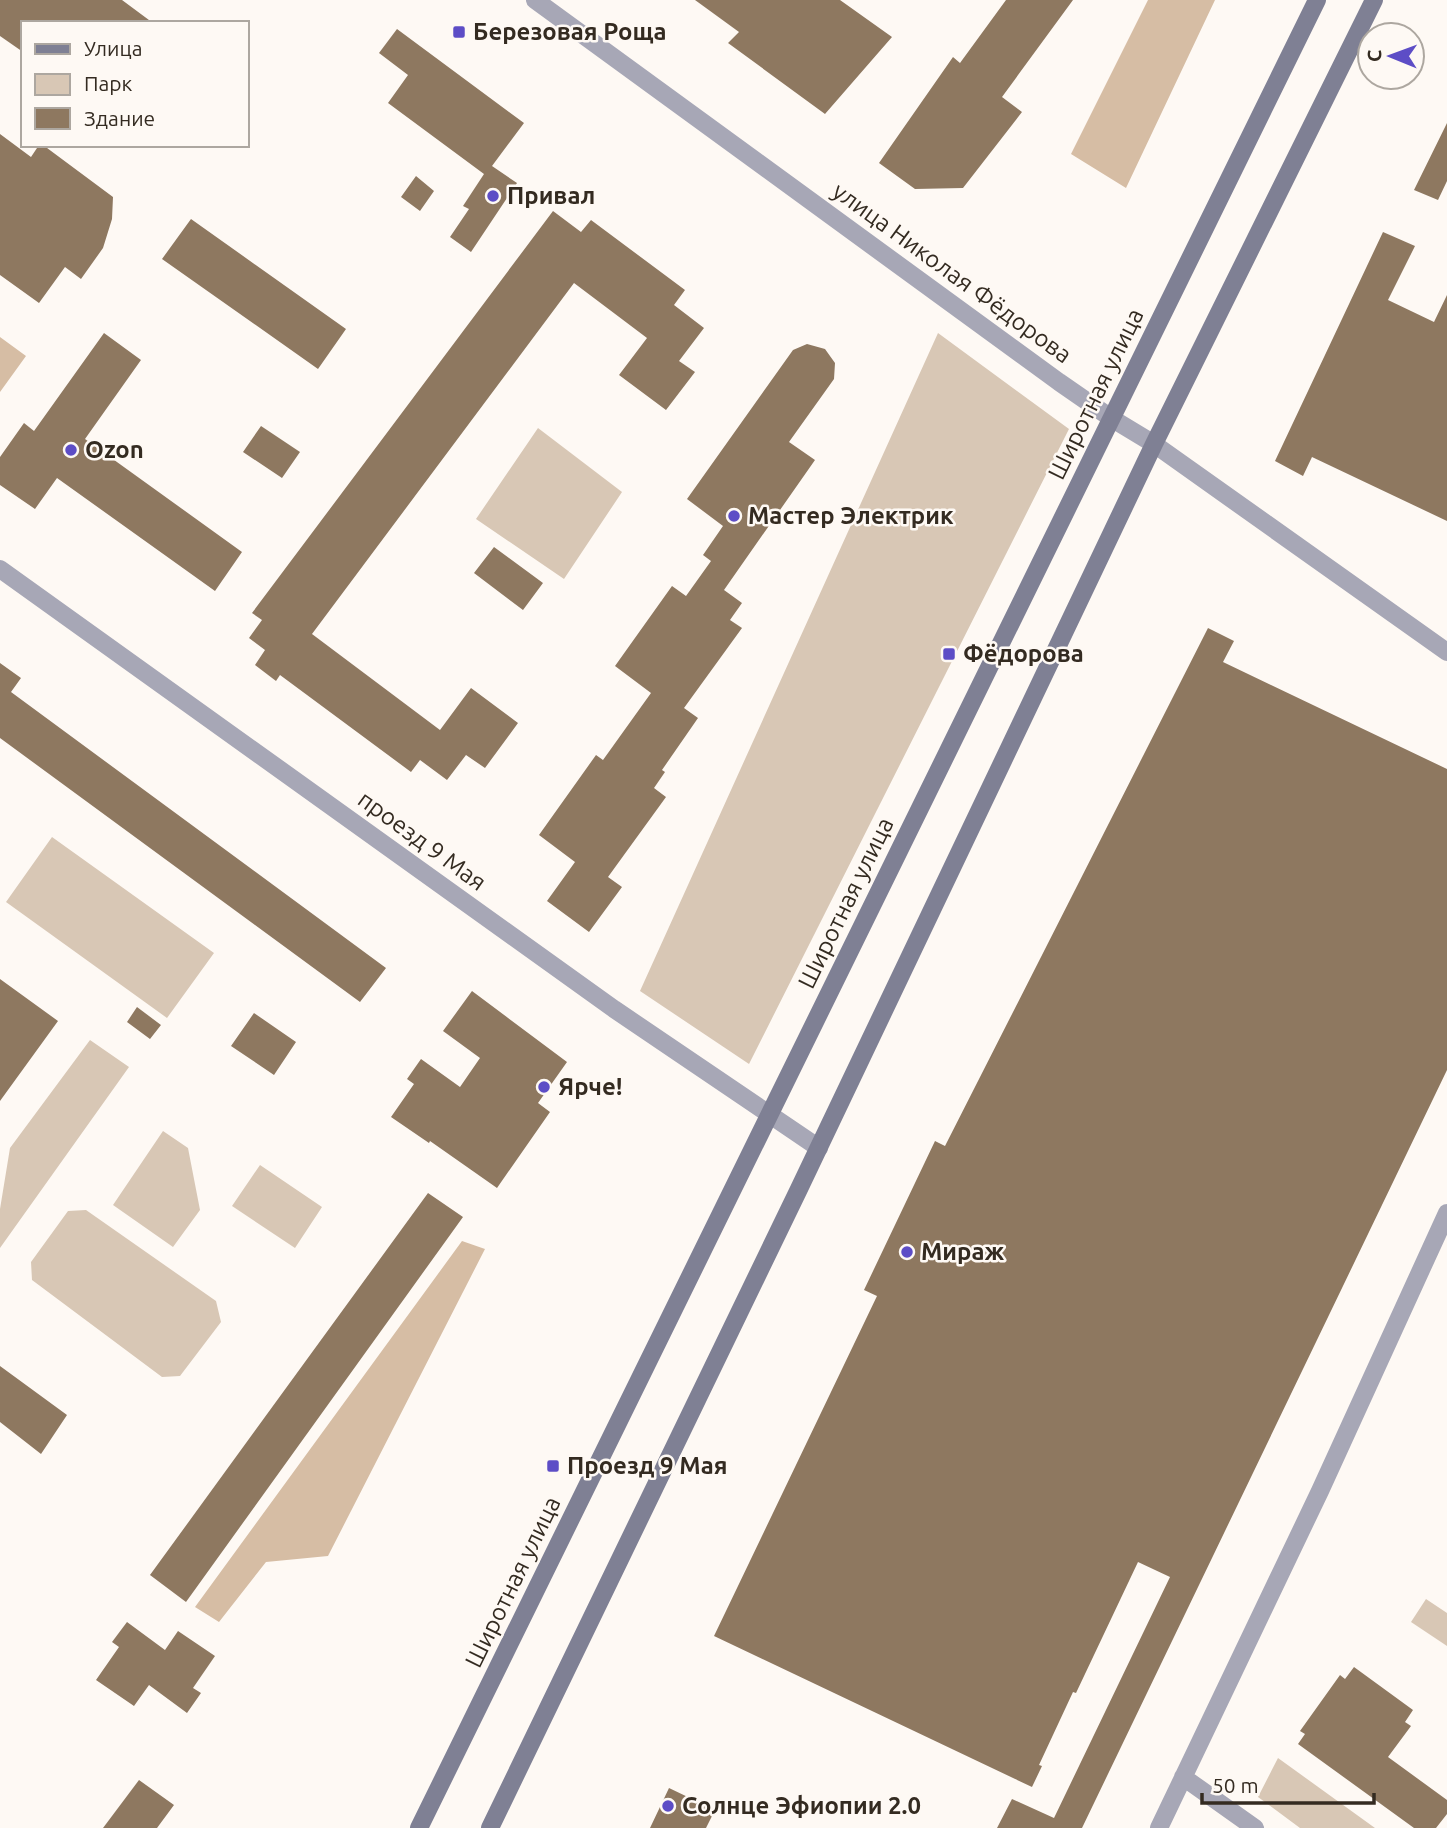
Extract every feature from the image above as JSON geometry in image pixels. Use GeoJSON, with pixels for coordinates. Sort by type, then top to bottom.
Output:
{"type":"FeatureCollection","features":[{"type":"Feature","properties":{"kind":"main road","name":"Широтная улица"},"geometry":{"type":"LineString","coordinates":[[419,1828],[1317,0]]}},
{"type":"Feature","properties":{"kind":"main road"},"geometry":{"type":"LineString","coordinates":[[490,1828],[1154,444],[1374,0]]}},
{"type":"Feature","properties":{"kind":"street","name":"улица Николая Фёдорова"},"geometry":{"type":"LineString","coordinates":[[535,0],[1059,382],[1154,444],[1447,652]]}},
{"type":"Feature","properties":{"kind":"street","name":"проезд 9 Мая"},"geometry":{"type":"LineString","coordinates":[[0,569],[603,1002],[818,1148]]}},
{"type":"Feature","properties":{"kind":"street"},"geometry":{"type":"LineString","coordinates":[[1159,1828],[1320,1491],[1447,1213]]}},
{"type":"Feature","properties":{"kind":"street"},"geometry":{"type":"LineString","coordinates":[[1183,1777],[1255,1828]]}},
{"type":"Feature","properties":{"kind":"green space"},"geometry":{"type":"Polygon","coordinates":[[[938,333],[1069,429],[749,1064],[640,991],[938,333]]]}},
{"type":"Feature","properties":{"kind":"green space"},"geometry":{"type":"Polygon","coordinates":[[[538,428],[622,492],[564,579],[476,519],[538,428]]]}},
{"type":"Feature","properties":{"kind":"green space"},"geometry":{"type":"Polygon","coordinates":[[[52,837],[214,953],[167,1018],[6,902],[52,837]]]}},
{"type":"Feature","properties":{"kind":"green space"},"geometry":{"type":"Polygon","coordinates":[[[90,1040],[129,1067],[0,1248],[0,1209],[10,1148],[90,1040]]]}},
{"type":"Feature","properties":{"kind":"green space"},"geometry":{"type":"Polygon","coordinates":[[[163,1131],[188,1148],[200,1210],[173,1247],[113,1205],[163,1131]]]}},
{"type":"Feature","properties":{"kind":"green space"},"geometry":{"type":"Polygon","coordinates":[[[260,1165],[322,1207],[295,1248],[232,1206],[260,1165]]]}},
{"type":"Feature","properties":{"kind":"green space"},"geometry":{"type":"Polygon","coordinates":[[[86,1210],[216,1301],[221,1322],[180,1376],[162,1377],[32,1280],[31,1262],[68,1211],[86,1210]]]}},
{"type":"Feature","properties":{"kind":"green space"},"geometry":{"type":"Polygon","coordinates":[[[1426,1599],[1447,1613],[1447,1646],[1411,1622],[1426,1599]]]}},
{"type":"Feature","properties":{"kind":"green space"},"geometry":{"type":"Polygon","coordinates":[[[1278,1758],[1375,1828],[1300,1828],[1258,1797],[1278,1758]]]}},
{"type":"Feature","properties":{"kind":"shaded area"},"geometry":{"type":"Polygon","coordinates":[[[1148,0],[1215,0],[1126,188],[1071,154],[1148,0]]]}},
{"type":"Feature","properties":{"kind":"shaded area"},"geometry":{"type":"Polygon","coordinates":[[[0,337],[26,356],[0,392],[0,337]]]}},
{"type":"Feature","properties":{"kind":"shaded area"},"geometry":{"type":"Polygon","coordinates":[[[462,1241],[485,1249],[328,1556],[266,1562],[219,1622],[195,1607],[462,1241]]]}},
{"type":"Feature","properties":{"kind":"building"},"geometry":{"type":"Polygon","coordinates":[[[0,0],[122,0],[150,21],[21,21],[21,51],[0,36],[0,0]]]}},
{"type":"Feature","properties":{"kind":"building"},"geometry":{"type":"Polygon","coordinates":[[[695,0],[840,0],[892,37],[825,114],[728,43],[739,32],[695,0]]]}},
{"type":"Feature","properties":{"kind":"building"},"geometry":{"type":"Polygon","coordinates":[[[1006,0],[1073,0],[1002,97],[1022,112],[963,188],[915,189],[879,163],[953,57],[960,63],[1006,0]]]}},
{"type":"Feature","properties":{"kind":"building"},"geometry":{"type":"Polygon","coordinates":[[[397,29],[524,123],[492,166],[517,183],[471,252],[450,237],[469,209],[463,206],[484,174],[388,103],[408,75],[379,53],[397,29]]]}},
{"type":"Feature","properties":{"kind":"building"},"geometry":{"type":"Polygon","coordinates":[[[1447,123],[1447,181],[1438,200],[1414,190],[1447,123]]]}},
{"type":"Feature","properties":{"kind":"building"},"geometry":{"type":"Polygon","coordinates":[[[0,134],[31,157],[38,147],[46,147],[113,197],[112,219],[103,248],[81,279],[65,267],[39,303],[0,275],[0,134]]]}},
{"type":"Feature","properties":{"kind":"building"},"geometry":{"type":"Polygon","coordinates":[[[416,176],[434,191],[420,211],[401,197],[416,176]]]}},
{"type":"Feature","properties":{"kind":"building"},"geometry":{"type":"Polygon","coordinates":[[[553,211],[581,232],[591,220],[685,290],[674,305],[704,328],[679,361],[695,372],[666,410],[619,375],[647,338],[574,283],[312,634],[440,730],[471,688],[518,723],[485,768],[466,755],[447,780],[420,760],[411,772],[280,675],[276,681],[255,665],[265,650],[249,638],[262,620],[252,613],[553,211]]]}},
{"type":"Feature","properties":{"kind":"building"},"geometry":{"type":"Polygon","coordinates":[[[191,219],[346,329],[318,369],[162,259],[191,219]]]}},
{"type":"Feature","properties":{"kind":"building"},"geometry":{"type":"Polygon","coordinates":[[[1383,232],[1415,246],[1388,300],[1434,322],[1447,295],[1447,521],[1312,457],[1303,476],[1275,461],[1383,232]]]}},
{"type":"Feature","properties":{"kind":"building"},"geometry":{"type":"Polygon","coordinates":[[[104,333],[141,360],[85,439],[242,552],[215,591],[57,478],[35,509],[0,485],[0,457],[24,423],[34,431],[104,333]]]}},
{"type":"Feature","properties":{"kind":"building"},"geometry":{"type":"Polygon","coordinates":[[[807,344],[825,349],[835,363],[834,379],[789,442],[815,460],[724,590],[742,603],[730,620],[742,628],[684,708],[698,718],[662,770],[665,772],[654,788],[666,797],[608,877],[622,887],[589,932],[547,901],[575,862],[539,835],[596,755],[603,760],[651,693],[615,666],[672,586],[686,596],[711,561],[703,555],[723,526],[687,499],[793,350],[807,344]]]}},
{"type":"Feature","properties":{"kind":"building"},"geometry":{"type":"Polygon","coordinates":[[[261,426],[300,452],[282,478],[243,452],[261,426]]]}},
{"type":"Feature","properties":{"kind":"building"},"geometry":{"type":"Polygon","coordinates":[[[494,547],[543,583],[523,610],[474,573],[494,547]]]}},
{"type":"Feature","properties":{"kind":"building"},"geometry":{"type":"Polygon","coordinates":[[[1208,628],[1234,641],[1223,662],[1447,769],[1447,1070],[1082,1828],[997,1828],[1012,1799],[1054,1818],[1170,1577],[1138,1562],[1076,1693],[1073,1692],[1039,1765],[1042,1766],[1032,1787],[714,1636],[877,1296],[864,1290],[935,1141],[945,1146],[1208,628]]]}},
{"type":"Feature","properties":{"kind":"building"},"geometry":{"type":"Polygon","coordinates":[[[0,663],[21,678],[11,692],[386,968],[360,1002],[0,738],[0,663]]]}},
{"type":"Feature","properties":{"kind":"building"},"geometry":{"type":"Polygon","coordinates":[[[0,979],[58,1021],[0,1101],[0,979]]]}},
{"type":"Feature","properties":{"kind":"building"},"geometry":{"type":"Polygon","coordinates":[[[472,991],[567,1062],[538,1103],[550,1112],[497,1188],[391,1117],[414,1084],[407,1079],[421,1059],[460,1087],[480,1058],[443,1031],[472,991]]]}},
{"type":"Feature","properties":{"kind":"building"},"geometry":{"type":"Polygon","coordinates":[[[137,1007],[161,1025],[150,1039],[127,1022],[137,1007]]]}},
{"type":"Feature","properties":{"kind":"building"},"geometry":{"type":"Polygon","coordinates":[[[254,1013],[296,1042],[274,1075],[231,1046],[254,1013]]]}},
{"type":"Feature","properties":{"kind":"building"},"geometry":{"type":"Polygon","coordinates":[[[428,1193],[463,1217],[186,1602],[150,1575],[428,1193]]]}},
{"type":"Feature","properties":{"kind":"building"},"geometry":{"type":"Polygon","coordinates":[[[0,1366],[67,1415],[41,1454],[0,1422],[0,1366]]]}},
{"type":"Feature","properties":{"kind":"building"},"geometry":{"type":"Polygon","coordinates":[[[127,1622],[165,1650],[178,1631],[215,1656],[193,1688],[201,1693],[187,1713],[149,1685],[134,1706],[96,1680],[119,1647],[112,1642],[127,1622]]]}},
{"type":"Feature","properties":{"kind":"building"},"geometry":{"type":"Polygon","coordinates":[[[1354,1667],[1413,1710],[1405,1722],[1411,1726],[1388,1757],[1447,1800],[1447,1814],[1436,1828],[1414,1828],[1298,1744],[1305,1734],[1300,1731],[1340,1675],[1345,1679],[1354,1667]]]}},
{"type":"Feature","properties":{"kind":"building"},"geometry":{"type":"Polygon","coordinates":[[[139,1780],[174,1805],[157,1828],[103,1828],[139,1780]]]}},
{"type":"Feature","properties":{"kind":"building"},"geometry":{"type":"Polygon","coordinates":[[[669,1788],[715,1810],[706,1828],[650,1828],[669,1788]]]}},
{"type":"Feature","properties":{"kind":"place","name":"Березовая Роща"},"geometry":{"type":"Point","coordinates":[459,32]}},
{"type":"Feature","properties":{"kind":"place","name":"Привал"},"geometry":{"type":"Point","coordinates":[493,196]}},
{"type":"Feature","properties":{"kind":"place","name":"Ozon"},"geometry":{"type":"Point","coordinates":[71,450]}},
{"type":"Feature","properties":{"kind":"place","name":"Мастер Электрик"},"geometry":{"type":"Point","coordinates":[734,516]}},
{"type":"Feature","properties":{"kind":"place","name":"Фёдорова"},"geometry":{"type":"Point","coordinates":[949,654]}},
{"type":"Feature","properties":{"kind":"place","name":"Ярче!"},"geometry":{"type":"Point","coordinates":[544,1087]}},
{"type":"Feature","properties":{"kind":"place","name":"Мираж"},"geometry":{"type":"Point","coordinates":[907,1252]}},
{"type":"Feature","properties":{"kind":"place","name":"Проезд 9 Мая"},"geometry":{"type":"Point","coordinates":[553,1466]}},
{"type":"Feature","properties":{"kind":"place","name":"Солнце Эфиопии 2.0"},"geometry":{"type":"Point","coordinates":[668,1806]}}]}
